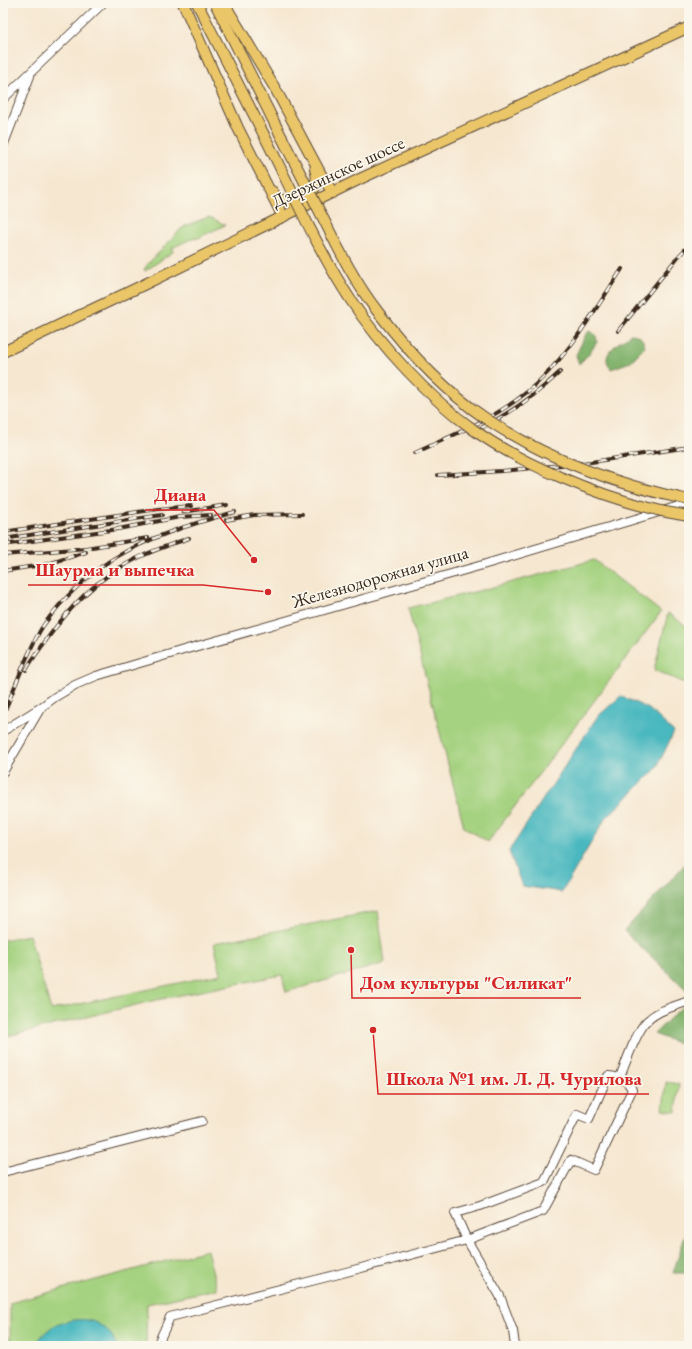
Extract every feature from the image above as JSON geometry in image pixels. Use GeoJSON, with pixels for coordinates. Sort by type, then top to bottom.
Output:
{"type":"FeatureCollection","features":[{"type":"Feature","properties":{"kind":"main road"},"geometry":{"type":"LineString","coordinates":[[183,3],[226,102],[283,217]]}},
{"type":"Feature","properties":{"kind":"main road"},"geometry":{"type":"LineString","coordinates":[[197,3],[324,254],[350,299],[382,341],[434,396],[453,414],[476,431],[531,463],[562,477],[621,499],[651,508],[689,516]]}},
{"type":"Feature","properties":{"kind":"main road"},"geometry":{"type":"LineString","coordinates":[[215,3],[338,247],[378,311],[418,358],[444,384],[485,418],[538,448],[568,462],[626,484],[689,501]]}},
{"type":"Feature","properties":{"kind":"main road"},"geometry":{"type":"LineString","coordinates":[[224,3],[253,51],[322,176],[333,193]]}},
{"type":"Feature","properties":{"kind":"main road","name":"Дзержинское шоссе"},"geometry":{"type":"LineString","coordinates":[[6,349],[135,289],[333,193],[689,26]]}},
{"type":"Feature","properties":{"kind":"main road"},"geometry":{"type":"LineString","coordinates":[[262,174],[274,195],[279,198],[289,202],[306,199],[313,192],[317,184],[317,174],[310,154]]}},
{"type":"Feature","properties":{"kind":"street"},"geometry":{"type":"LineString","coordinates":[[3,100],[103,3]]}},
{"type":"Feature","properties":{"kind":"street"},"geometry":{"type":"LineString","coordinates":[[3,146],[31,74]]}},
{"type":"Feature","properties":{"kind":"street","name":"Железнодорожная улица"},"geometry":{"type":"LineString","coordinates":[[3,731],[75,685],[96,676],[187,648],[480,566],[689,501]]}},
{"type":"Feature","properties":{"kind":"street"},"geometry":{"type":"LineString","coordinates":[[3,772],[40,708]]}},
{"type":"Feature","properties":{"kind":"street"},"geometry":{"type":"LineString","coordinates":[[620,1077],[637,1036],[646,1021],[658,1013],[689,1001]]}},
{"type":"Feature","properties":{"kind":"street"},"geometry":{"type":"LineString","coordinates":[[157,1346],[170,1317],[467,1240],[543,1211],[571,1160],[594,1170],[632,1090],[627,1081],[620,1077],[608,1076],[589,1119],[577,1114],[544,1182],[480,1206],[455,1213],[467,1240],[500,1296],[512,1331],[515,1346]]}},
{"type":"Feature","properties":{"kind":"street"},"geometry":{"type":"LineString","coordinates":[[3,1172],[202,1122]]}},
{"type":"Feature","properties":{"kind":"green space"},"geometry":{"type":"Polygon","coordinates":[[[208,217],[225,225],[196,239],[195,237],[172,248],[174,251],[145,271],[144,270],[180,230],[185,226],[208,217]]]}},
{"type":"Feature","properties":{"kind":"green space"},"geometry":{"type":"Polygon","coordinates":[[[589,331],[596,335],[597,342],[589,354],[579,364],[576,355],[589,331]]]}},
{"type":"Feature","properties":{"kind":"green space"},"geometry":{"type":"Polygon","coordinates":[[[631,334],[637,335],[641,338],[645,347],[630,362],[611,369],[607,358],[609,353],[616,345],[631,334]]]}},
{"type":"Feature","properties":{"kind":"green space"},"geometry":{"type":"Polygon","coordinates":[[[594,560],[661,612],[488,842],[464,827],[408,608],[594,560]]]}},
{"type":"Feature","properties":{"kind":"green space"},"geometry":{"type":"Polygon","coordinates":[[[668,613],[689,628],[689,685],[654,670],[668,613]]]}},
{"type":"Feature","properties":{"kind":"green space"},"geometry":{"type":"Polygon","coordinates":[[[689,860],[689,992],[624,931],[689,860]]]}},
{"type":"Feature","properties":{"kind":"green space"},"geometry":{"type":"Polygon","coordinates":[[[378,911],[385,963],[286,992],[282,975],[161,999],[3,1037],[3,940],[29,935],[51,1010],[221,974],[214,943],[378,911]]]}},
{"type":"Feature","properties":{"kind":"green space"},"geometry":{"type":"Polygon","coordinates":[[[689,1000],[689,1047],[654,1034],[689,1000]]]}},
{"type":"Feature","properties":{"kind":"green space"},"geometry":{"type":"Polygon","coordinates":[[[666,1082],[679,1084],[676,1112],[663,1110],[666,1082]]]}},
{"type":"Feature","properties":{"kind":"green space"},"geometry":{"type":"Polygon","coordinates":[[[689,1224],[689,1273],[673,1273],[689,1224]]]}},
{"type":"Feature","properties":{"kind":"green space"},"geometry":{"type":"Polygon","coordinates":[[[207,1250],[217,1289],[147,1304],[146,1346],[10,1346],[10,1303],[207,1250]]]}},
{"type":"Feature","properties":{"kind":"water"},"geometry":{"type":"Polygon","coordinates":[[[621,696],[649,709],[674,732],[656,769],[605,819],[562,892],[522,886],[509,851],[597,717],[621,696]]]}},
{"type":"Feature","properties":{"kind":"water"},"geometry":{"type":"Polygon","coordinates":[[[74,1320],[87,1320],[97,1323],[106,1329],[115,1341],[116,1346],[36,1346],[47,1331],[57,1325],[74,1320]]]}},
{"type":"Feature","properties":{"kind":"railway"},"geometry":{"type":"LineString","coordinates":[[618,331],[689,245]]}},
{"type":"Feature","properties":{"kind":"railway"},"geometry":{"type":"LineString","coordinates":[[415,453],[487,418],[514,402],[527,392],[555,365],[567,350],[622,269]]}},
{"type":"Feature","properties":{"kind":"railway"},"geometry":{"type":"LineString","coordinates":[[481,428],[523,403],[560,372]]}},
{"type":"Feature","properties":{"kind":"railway"},"geometry":{"type":"LineString","coordinates":[[438,475],[502,471],[591,462],[689,447]]}},
{"type":"Feature","properties":{"kind":"railway"},"geometry":{"type":"LineString","coordinates":[[183,512],[227,505]]}},
{"type":"Feature","properties":{"kind":"railway"},"geometry":{"type":"LineString","coordinates":[[3,532],[158,509],[191,506]]}},
{"type":"Feature","properties":{"kind":"railway"},"geometry":{"type":"LineString","coordinates":[[3,715],[24,664],[40,631],[50,616],[87,578],[108,562],[145,542],[190,525],[235,512]]}},
{"type":"Feature","properties":{"kind":"railway"},"geometry":{"type":"LineString","coordinates":[[226,520],[254,515],[302,514]]}},
{"type":"Feature","properties":{"kind":"railway"},"geometry":{"type":"LineString","coordinates":[[3,539],[162,515]]}},
{"type":"Feature","properties":{"kind":"railway"},"geometry":{"type":"LineString","coordinates":[[3,545],[118,529],[180,517],[211,515]]}},
{"type":"Feature","properties":{"kind":"railway"},"geometry":{"type":"LineString","coordinates":[[3,555],[86,548],[148,538]]}},
{"type":"Feature","properties":{"kind":"railway"},"geometry":{"type":"LineString","coordinates":[[26,670],[56,627],[95,585],[119,568],[139,557],[189,538]]}},
{"type":"Feature","properties":{"kind":"railway"},"geometry":{"type":"LineString","coordinates":[[3,571],[48,564],[86,552]]}},
{"type":"Feature","properties":{"kind":"place","name":"Диана"},"geometry":{"type":"Point","coordinates":[254,560]}},
{"type":"Feature","properties":{"kind":"place","name":"Шаурма и выпечка"},"geometry":{"type":"Point","coordinates":[268,592]}},
{"type":"Feature","properties":{"kind":"place","name":"Дом культуры \"Силикат\""},"geometry":{"type":"Point","coordinates":[351,950]}},
{"type":"Feature","properties":{"kind":"place","name":"Школа №1 им. Л. Д. Чурилова"},"geometry":{"type":"Point","coordinates":[373,1030]}}]}
